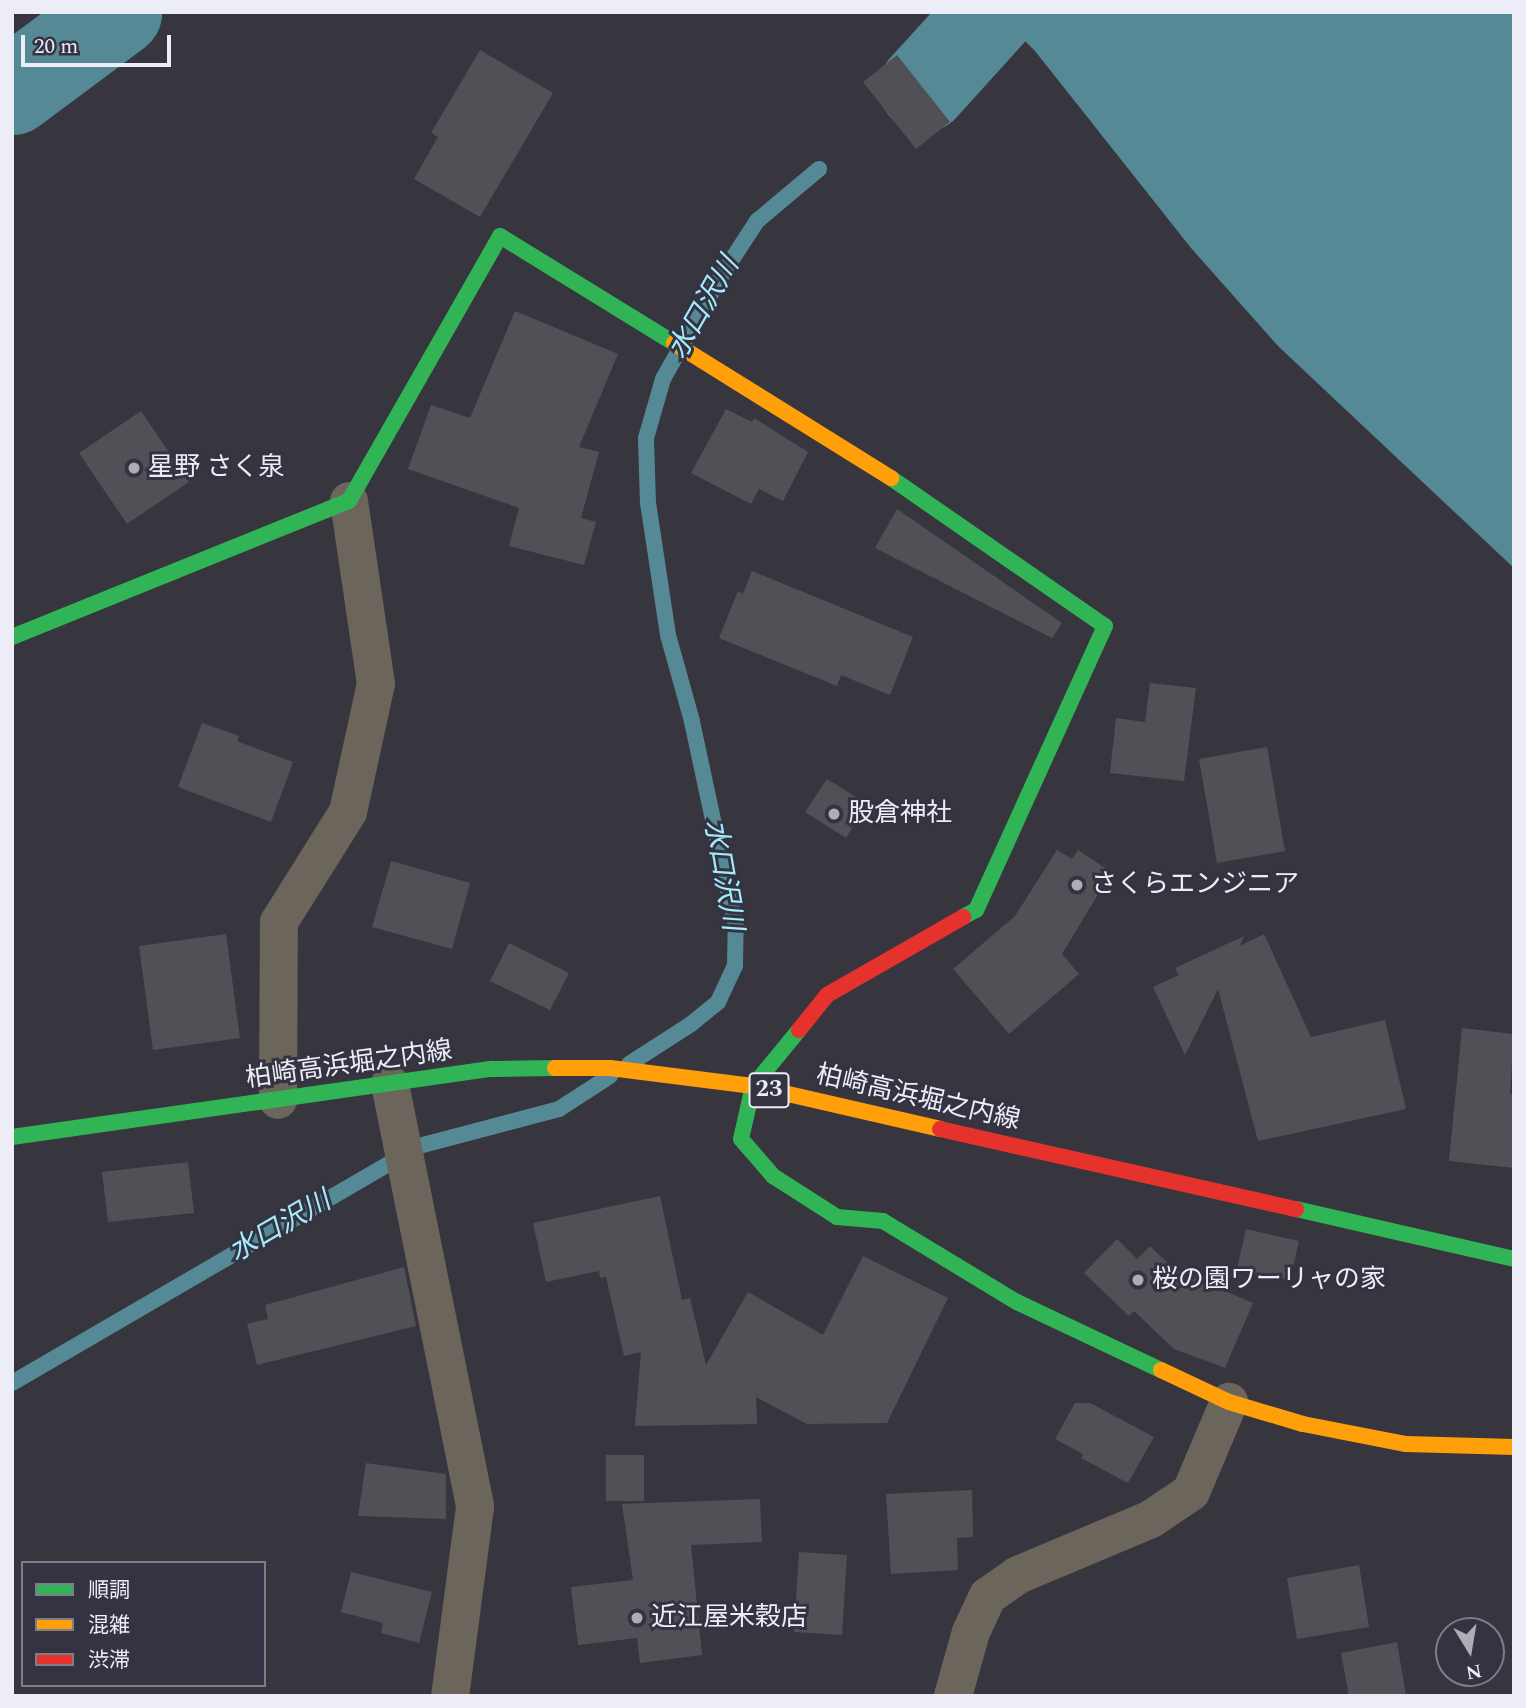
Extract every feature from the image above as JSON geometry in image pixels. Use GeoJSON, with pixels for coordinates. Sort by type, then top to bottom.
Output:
{"type":"FeatureCollection","features":[{"type":"Feature","properties":{"kind":"street"},"geometry":{"type":"LineString","coordinates":[[278,1100],[279,922],[348,812],[376,684],[349,501],[500,236],[913,491],[1105,626],[976,910],[827,995],[753,1086],[741,1139],[773,1175],[837,1217],[883,1221],[1017,1302],[1228,1402],[1303,1424],[1406,1444],[1514,1447]]}},
{"type":"Feature","properties":{"kind":"street"},"geometry":{"type":"LineString","coordinates":[[12,637],[349,501]]}},
{"type":"Feature","properties":{"kind":"street","name":"柏崎高浜堀之内線"},"geometry":{"type":"LineString","coordinates":[[12,1137],[492,1069],[610,1068],[753,1086],[1514,1259]]}},
{"type":"Feature","properties":{"kind":"street"},"geometry":{"type":"LineString","coordinates":[[390,1084],[475,1507],[450,1696]]}},
{"type":"Feature","properties":{"kind":"street"},"geometry":{"type":"LineString","coordinates":[[953,1696],[971,1632],[988,1596],[1018,1575],[1151,1519],[1191,1492],[1228,1402]]}},
{"type":"Feature","properties":{"kind":"water"},"geometry":{"type":"Polygon","coordinates":[[[996,12],[1514,12],[1514,568],[1278,346],[1191,248],[1035,51],[996,12]]]}},
{"type":"Feature","properties":{"kind":"building"},"geometry":{"type":"Polygon","coordinates":[[[480,50],[553,93],[480,217],[414,179],[438,137],[431,133],[480,50]]]}},
{"type":"Feature","properties":{"kind":"building"},"geometry":{"type":"Polygon","coordinates":[[[897,55],[950,122],[916,149],[863,82],[897,55]]]}},
{"type":"Feature","properties":{"kind":"building"},"geometry":{"type":"Polygon","coordinates":[[[515,311],[618,354],[579,447],[599,452],[581,518],[596,522],[584,565],[509,546],[519,508],[408,469],[431,405],[470,418],[515,311]]]}},
{"type":"Feature","properties":{"kind":"building"},"geometry":{"type":"Polygon","coordinates":[[[726,409],[752,422],[754,418],[808,452],[783,501],[759,489],[751,504],[691,473],[726,409]]]}},
{"type":"Feature","properties":{"kind":"building","name":"星野 さく泉"},"geometry":{"type":"Polygon","coordinates":[[[141,411],[189,482],[127,524],[79,453],[141,411]]]}},
{"type":"Feature","properties":{"kind":"building"},"geometry":{"type":"Polygon","coordinates":[[[897,509],[1062,623],[1052,638],[875,548],[897,509]]]}},
{"type":"Feature","properties":{"kind":"building"},"geometry":{"type":"Polygon","coordinates":[[[752,571],[913,637],[890,695],[841,675],[837,686],[719,638],[738,591],[743,594],[752,571]]]}},
{"type":"Feature","properties":{"kind":"building"},"geometry":{"type":"Polygon","coordinates":[[[1150,683],[1196,688],[1184,781],[1110,773],[1116,718],[1145,722],[1150,683]]]}},
{"type":"Feature","properties":{"kind":"building"},"geometry":{"type":"Polygon","coordinates":[[[202,723],[239,736],[237,741],[293,762],[271,822],[178,787],[202,723]]]}},
{"type":"Feature","properties":{"kind":"building"},"geometry":{"type":"Polygon","coordinates":[[[1267,747],[1285,851],[1217,863],[1199,759],[1267,747]]]}},
{"type":"Feature","properties":{"kind":"building","name":"股倉神社"},"geometry":{"type":"Polygon","coordinates":[[[827,779],[867,804],[846,838],[805,812],[827,779]]]}},
{"type":"Feature","properties":{"kind":"building"},"geometry":{"type":"Polygon","coordinates":[[[1057,850],[1072,859],[1078,850],[1105,868],[1105,883],[1062,954],[1079,974],[1009,1034],[953,969],[1015,916],[1057,850]]]}},
{"type":"Feature","properties":{"kind":"building"},"geometry":{"type":"Polygon","coordinates":[[[391,861],[470,883],[452,949],[372,927],[391,861]]]}},
{"type":"Feature","properties":{"kind":"building"},"geometry":{"type":"Polygon","coordinates":[[[226,934],[240,1038],[153,1050],[139,946],[226,934]]]}},
{"type":"Feature","properties":{"kind":"building"},"geometry":{"type":"Polygon","coordinates":[[[1264,934],[1311,1037],[1385,1020],[1406,1109],[1258,1141],[1218,989],[1185,1055],[1153,987],[1179,975],[1175,968],[1244,936],[1240,946],[1264,934]]]}},
{"type":"Feature","properties":{"kind":"building"},"geometry":{"type":"Polygon","coordinates":[[[509,943],[569,973],[550,1010],[490,981],[509,943]]]}},
{"type":"Feature","properties":{"kind":"building"},"geometry":{"type":"Polygon","coordinates":[[[1462,1028],[1514,1034],[1510,1094],[1514,1095],[1514,1168],[1449,1161],[1462,1028]]]}},
{"type":"Feature","properties":{"kind":"building"},"geometry":{"type":"Polygon","coordinates":[[[188,1162],[194,1213],[108,1222],[102,1172],[188,1162]]]}},
{"type":"Feature","properties":{"kind":"building"},"geometry":{"type":"Polygon","coordinates":[[[660,1196],[682,1300],[690,1298],[706,1365],[748,1292],[823,1335],[863,1256],[948,1298],[887,1423],[807,1424],[756,1397],[757,1424],[635,1426],[641,1352],[624,1356],[606,1277],[600,1278],[599,1271],[546,1282],[533,1223],[660,1196]]]}},
{"type":"Feature","properties":{"kind":"building"},"geometry":{"type":"Polygon","coordinates":[[[1246,1229],[1299,1241],[1290,1280],[1237,1269],[1246,1229]]]}},
{"type":"Feature","properties":{"kind":"building"},"geometry":{"type":"Polygon","coordinates":[[[1117,1239],[1137,1259],[1150,1246],[1174,1269],[1253,1303],[1225,1368],[1174,1349],[1134,1311],[1129,1316],[1084,1273],[1117,1239]]]}},
{"type":"Feature","properties":{"kind":"building"},"geometry":{"type":"Polygon","coordinates":[[[404,1267],[416,1326],[257,1365],[247,1324],[268,1319],[265,1305],[404,1267]]]}},
{"type":"Feature","properties":{"kind":"building"},"geometry":{"type":"Polygon","coordinates":[[[1075,1403],[1090,1403],[1154,1437],[1128,1483],[1081,1458],[1083,1454],[1055,1439],[1075,1403]]]}},
{"type":"Feature","properties":{"kind":"building"},"geometry":{"type":"Polygon","coordinates":[[[606,1455],[644,1455],[644,1501],[606,1501],[606,1455]]]}},
{"type":"Feature","properties":{"kind":"building"},"geometry":{"type":"Polygon","coordinates":[[[366,1463],[446,1474],[446,1519],[358,1516],[366,1463]]]}},
{"type":"Feature","properties":{"kind":"building"},"geometry":{"type":"Polygon","coordinates":[[[972,1490],[973,1537],[957,1538],[958,1570],[891,1574],[886,1494],[972,1490]]]}},
{"type":"Feature","properties":{"kind":"building"},"geometry":{"type":"Polygon","coordinates":[[[760,1499],[762,1542],[691,1545],[702,1655],[640,1663],[637,1638],[578,1645],[571,1587],[633,1580],[622,1504],[760,1499]]]}},
{"type":"Feature","properties":{"kind":"building"},"geometry":{"type":"Polygon","coordinates":[[[799,1552],[847,1555],[842,1635],[794,1632],[799,1552]]]}},
{"type":"Feature","properties":{"kind":"building"},"geometry":{"type":"Polygon","coordinates":[[[1359,1565],[1369,1627],[1297,1639],[1287,1578],[1359,1565]]]}},
{"type":"Feature","properties":{"kind":"building"},"geometry":{"type":"Polygon","coordinates":[[[351,1572],[432,1592],[419,1643],[381,1633],[383,1623],[341,1612],[351,1572]]]}},
{"type":"Feature","properties":{"kind":"building"},"geometry":{"type":"Polygon","coordinates":[[[1397,1642],[1406,1696],[1349,1696],[1341,1653],[1397,1642]]]}},
{"type":"Feature","properties":{"kind":"waterway"},"geometry":{"type":"LineString","coordinates":[[12,90],[117,12]]}},
{"type":"Feature","properties":{"kind":"waterway","name":"水口沢川"},"geometry":{"type":"LineString","coordinates":[[923,87],[991,12]]}},
{"type":"Feature","properties":{"kind":"waterway","name":"水口沢川"},"geometry":{"type":"LineString","coordinates":[[629,1064],[691,1024],[718,1002],[735,966],[736,927],[692,721],[668,635],[648,503],[646,438],[663,379],[718,281],[757,221],[819,169]]}},
{"type":"Feature","properties":{"kind":"waterway","name":"水口沢川"},"geometry":{"type":"LineString","coordinates":[[12,1383],[419,1146],[559,1109],[610,1076]]}},
{"type":"Feature","properties":{"kind":"traffic: fast"},"geometry":{"type":"LineString","coordinates":[[12,637],[349,501],[500,236],[674,343]]}},
{"type":"Feature","properties":{"kind":"traffic: fast"},"geometry":{"type":"LineString","coordinates":[[891,478],[1105,626],[976,910],[963,917]]}},
{"type":"Feature","properties":{"kind":"traffic: fast"},"geometry":{"type":"LineString","coordinates":[[799,1030],[753,1086],[741,1139],[773,1176],[837,1217],[883,1221],[1017,1302],[1161,1370]]}},
{"type":"Feature","properties":{"kind":"traffic: fast"},"geometry":{"type":"LineString","coordinates":[[12,1137],[492,1069],[555,1068]]}},
{"type":"Feature","properties":{"kind":"traffic: fast"},"geometry":{"type":"LineString","coordinates":[[1296,1209],[1514,1259]]}},
{"type":"Feature","properties":{"kind":"traffic: slow"},"geometry":{"type":"LineString","coordinates":[[674,343],[891,478]]}},
{"type":"Feature","properties":{"kind":"traffic: slow"},"geometry":{"type":"LineString","coordinates":[[555,1068],[610,1068],[753,1086],[940,1129]]}},
{"type":"Feature","properties":{"kind":"traffic: slow"},"geometry":{"type":"LineString","coordinates":[[1161,1370],[1229,1402],[1303,1424],[1406,1444],[1514,1447]]}},
{"type":"Feature","properties":{"kind":"traffic: jam"},"geometry":{"type":"LineString","coordinates":[[799,1030],[827,995],[963,917]]}},
{"type":"Feature","properties":{"kind":"traffic: jam"},"geometry":{"type":"LineString","coordinates":[[940,1129],[1296,1209]]}},
{"type":"Feature","properties":{"kind":"place","name":"星野 さく泉"},"geometry":{"type":"Point","coordinates":[134,468]}},
{"type":"Feature","properties":{"kind":"place","name":"股倉神社"},"geometry":{"type":"Point","coordinates":[834,814]}},
{"type":"Feature","properties":{"kind":"place","name":"さくらエンジニア"},"geometry":{"type":"Point","coordinates":[1077,885]}},
{"type":"Feature","properties":{"kind":"place","name":"桜の園ワーリャの家"},"geometry":{"type":"Point","coordinates":[1138,1280]}},
{"type":"Feature","properties":{"kind":"place","name":"近江屋米穀店"},"geometry":{"type":"Point","coordinates":[637,1618]}}]}
